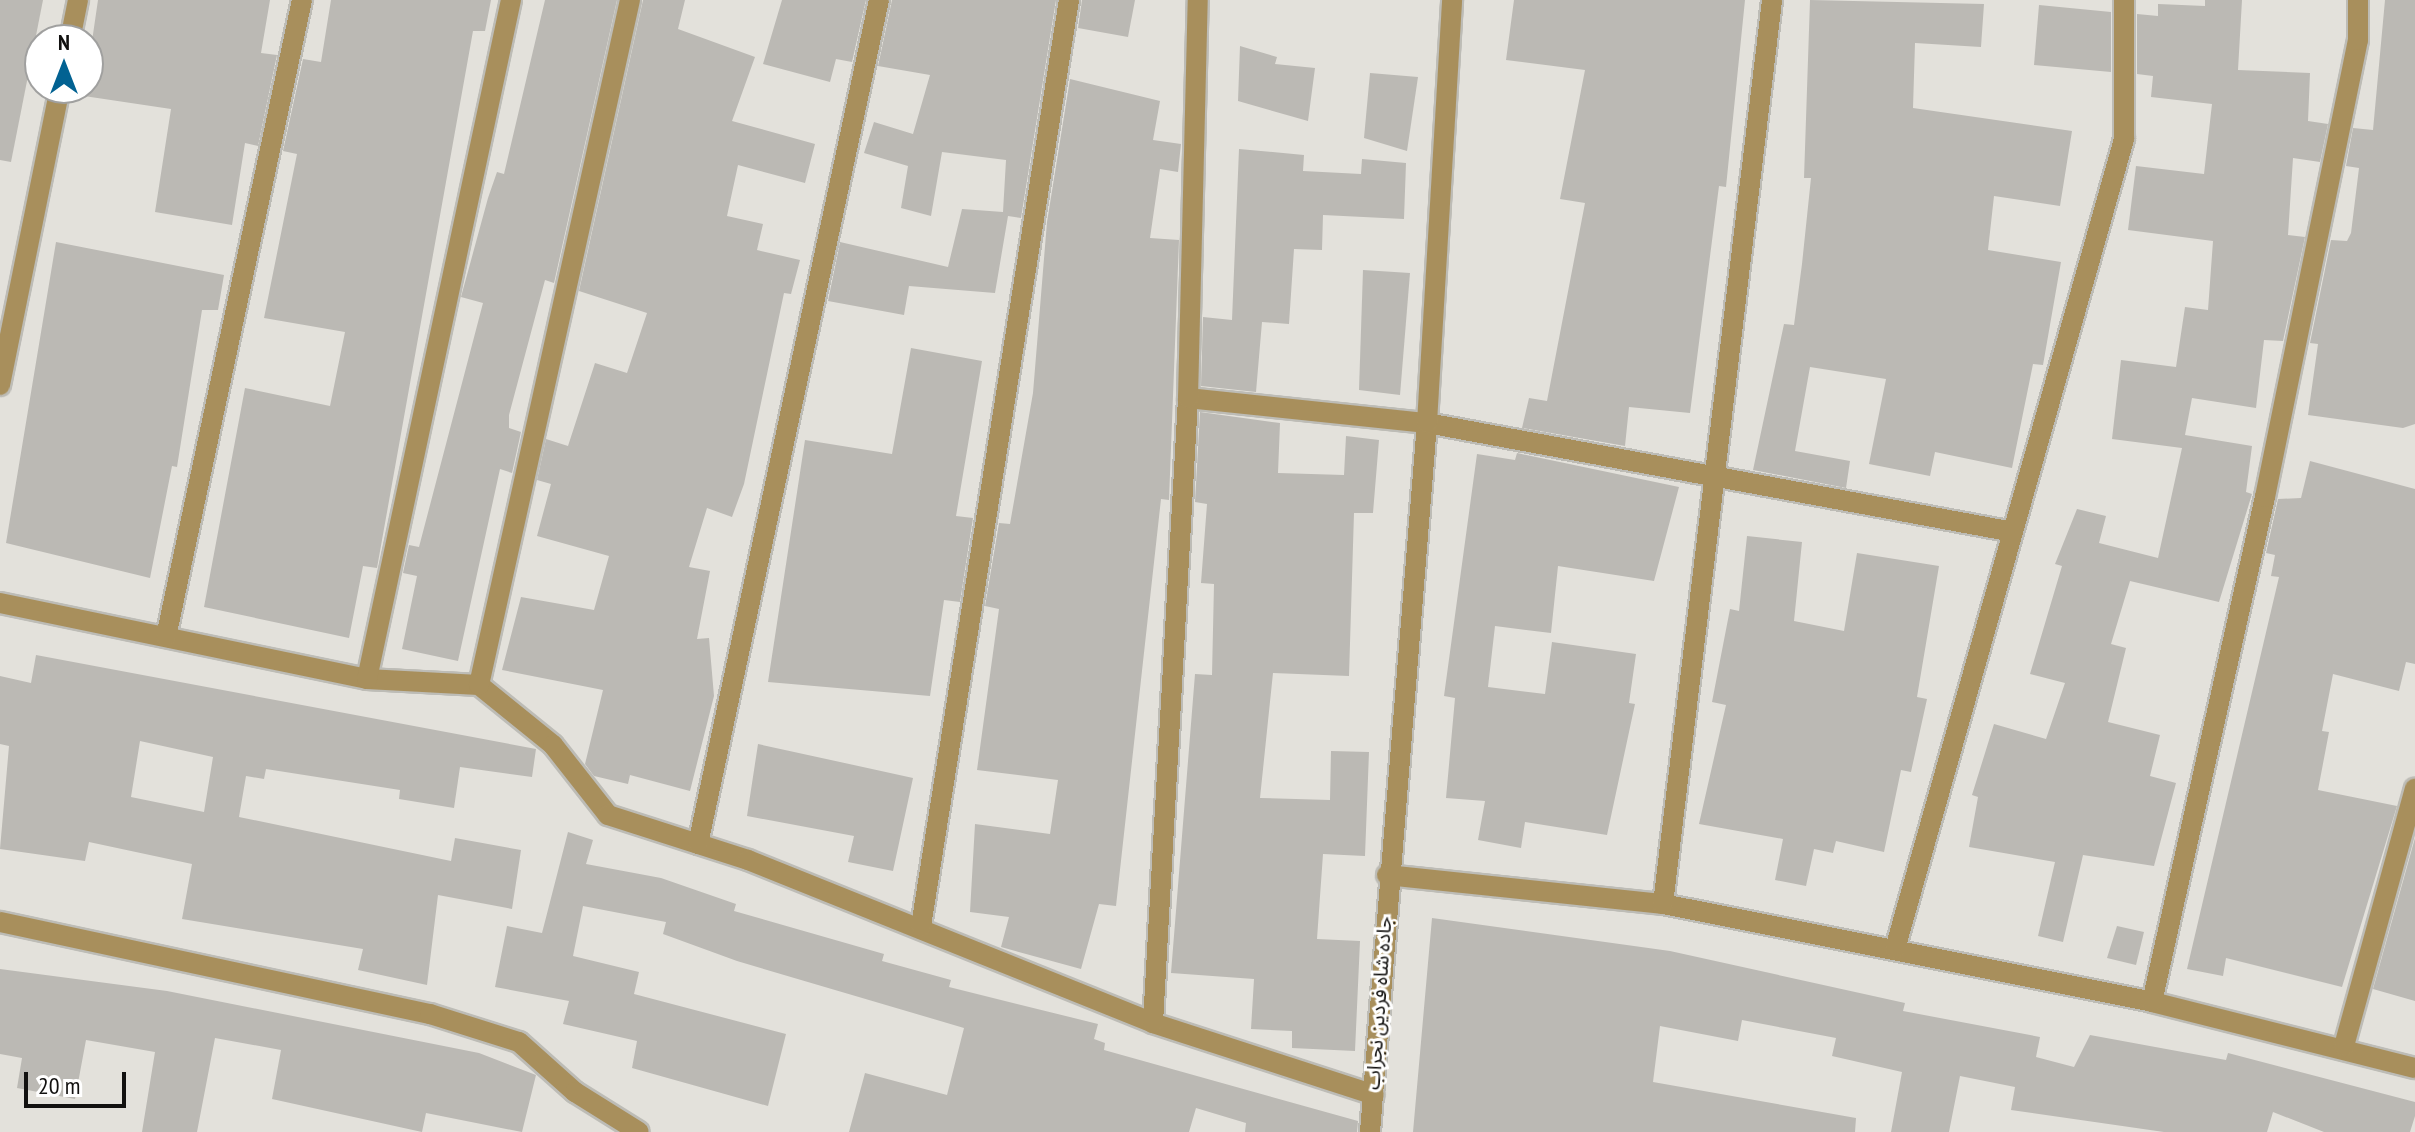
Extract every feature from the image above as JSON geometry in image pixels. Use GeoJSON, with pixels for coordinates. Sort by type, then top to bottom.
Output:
{"type":"FeatureCollection","features":[{"type":"Feature","properties":{"kind":"street"},"geometry":{"type":"LineString","coordinates":[[73,24],[78,0]]}},
{"type":"Feature","properties":{"kind":"street"},"geometry":{"type":"LineString","coordinates":[[166,637],[302,0]]}},
{"type":"Feature","properties":{"kind":"street"},"geometry":{"type":"LineString","coordinates":[[367,679],[511,0]]}},
{"type":"Feature","properties":{"kind":"street"},"geometry":{"type":"LineString","coordinates":[[479,685],[630,0]]}},
{"type":"Feature","properties":{"kind":"street"},"geometry":{"type":"LineString","coordinates":[[698,844],[879,0]]}},
{"type":"Feature","properties":{"kind":"street"},"geometry":{"type":"LineString","coordinates":[[921,926],[1069,0]]}},
{"type":"Feature","properties":{"kind":"street"},"geometry":{"type":"LineString","coordinates":[[1153,1023],[1188,398],[1198,0]]}},
{"type":"Feature","properties":{"kind":"street","name":"جاده شاه فردین نجراب"},"geometry":{"type":"LineString","coordinates":[[1370,1132],[1387,875],[1427,423],[1452,0]]}},
{"type":"Feature","properties":{"kind":"street"},"geometry":{"type":"LineString","coordinates":[[1663,904],[1718,477],[1772,0]]}},
{"type":"Feature","properties":{"kind":"street"},"geometry":{"type":"LineString","coordinates":[[1895,949],[2008,531],[2124,139],[2124,0]]}},
{"type":"Feature","properties":{"kind":"street"},"geometry":{"type":"LineString","coordinates":[[2152,1002],[2265,497],[2358,40],[2358,0]]}},
{"type":"Feature","properties":{"kind":"street"},"geometry":{"type":"LineString","coordinates":[[0,385],[57,104]]}},
{"type":"Feature","properties":{"kind":"street"},"geometry":{"type":"LineString","coordinates":[[1188,398],[1427,423],[2008,531]]}},
{"type":"Feature","properties":{"kind":"street"},"geometry":{"type":"LineString","coordinates":[[0,603],[367,679],[479,685],[553,745],[608,815],[698,844],[921,926],[1153,1023],[1374,1095]]}},
{"type":"Feature","properties":{"kind":"street"},"geometry":{"type":"LineString","coordinates":[[2344,1046],[2415,789]]}},
{"type":"Feature","properties":{"kind":"street"},"geometry":{"type":"LineString","coordinates":[[1387,875],[1663,904],[2152,1002],[2344,1046],[2415,1068]]}},
{"type":"Feature","properties":{"kind":"street"},"geometry":{"type":"LineString","coordinates":[[0,922],[430,1014],[519,1042],[575,1092],[639,1132]]}},
{"type":"Feature","properties":{"kind":"building"},"geometry":{"type":"Polygon","coordinates":[[[0,0],[43,0],[38,24],[24,24],[24,96],[11,162],[0,160],[0,0]]]}},
{"type":"Feature","properties":{"kind":"building"},"geometry":{"type":"Polygon","coordinates":[[[98,0],[270,0],[261,53],[277,55],[258,146],[245,143],[232,225],[155,212],[171,109],[104,99],[104,24],[94,24],[98,0]]]}},
{"type":"Feature","properties":{"kind":"building"},"geometry":{"type":"Polygon","coordinates":[[[331,0],[491,0],[485,31],[473,31],[377,568],[363,566],[349,638],[204,607],[245,388],[330,406],[345,332],[264,318],[297,154],[283,151],[303,59],[321,62],[331,0]]]}},
{"type":"Feature","properties":{"kind":"building"},"geometry":{"type":"Polygon","coordinates":[[[545,0],[617,0],[554,283],[545,280],[509,415],[509,428],[521,432],[512,473],[500,469],[458,661],[402,649],[417,576],[403,573],[409,545],[419,547],[483,303],[461,297],[497,172],[504,174],[545,0]]]}},
{"type":"Feature","properties":{"kind":"building"},"geometry":{"type":"Polygon","coordinates":[[[643,0],[685,0],[678,29],[755,57],[732,121],[815,144],[805,183],[738,165],[727,216],[763,224],[757,250],[800,260],[791,294],[784,293],[744,484],[732,517],[707,508],[689,567],[710,571],[697,639],[709,638],[714,696],[690,791],[630,775],[628,784],[594,776],[585,764],[603,690],[502,670],[521,597],[594,610],[609,556],[537,536],[551,484],[537,480],[546,439],[568,446],[595,363],[627,373],[647,313],[579,291],[643,0]]]}},
{"type":"Feature","properties":{"kind":"building"},"geometry":{"type":"Polygon","coordinates":[[[782,0],[866,0],[852,62],[836,59],[830,82],[763,64],[782,0]]]}},
{"type":"Feature","properties":{"kind":"building"},"geometry":{"type":"Polygon","coordinates":[[[892,0],[1056,0],[1021,218],[1008,216],[995,293],[909,286],[904,315],[828,301],[840,242],[948,267],[962,209],[1003,212],[1006,160],[942,152],[931,216],[901,208],[908,166],[864,153],[874,122],[913,134],[930,75],[878,66],[892,0]]]}},
{"type":"Feature","properties":{"kind":"building"},"geometry":{"type":"Polygon","coordinates":[[[1082,0],[1135,0],[1128,37],[1078,28],[1082,0]]]}},
{"type":"Feature","properties":{"kind":"building"},"geometry":{"type":"Polygon","coordinates":[[[1514,0],[1745,0],[1726,187],[1719,186],[1690,413],[1629,407],[1625,446],[1522,428],[1529,398],[1547,401],[1585,203],[1560,199],[1585,70],[1506,60],[1514,0]]]}},
{"type":"Feature","properties":{"kind":"building"},"geometry":{"type":"Polygon","coordinates":[[[1810,0],[1984,4],[1981,47],[1915,43],[1913,108],[2072,131],[2060,206],[1994,196],[1988,250],[2061,262],[2043,365],[2033,364],[2012,468],[1935,452],[1930,476],[1869,464],[1886,379],[1810,367],[1795,451],[1850,461],[1846,488],[1753,470],[1784,324],[1794,325],[1802,264],[1811,178],[1804,178],[1810,0]]]}},
{"type":"Feature","properties":{"kind":"building"},"geometry":{"type":"Polygon","coordinates":[[[2205,0],[2242,0],[2238,70],[2310,73],[2308,121],[2328,124],[2320,162],[2293,158],[2288,235],[2305,237],[2283,341],[2264,340],[2256,408],[2192,398],[2185,435],[2252,446],[2246,492],[2252,494],[2219,602],[2130,581],[2111,644],[2126,648],[2108,722],[2160,735],[2150,776],[2176,783],[2154,866],[2083,855],[2063,942],[2038,936],[2055,862],[1969,847],[1978,797],[1972,795],[1994,724],[2046,739],[2065,683],[2030,674],[2062,566],[2055,564],[2077,509],[2106,516],[2099,543],[2158,558],[2182,448],[2112,439],[2121,360],[2176,367],[2185,307],[2208,310],[2213,241],[2128,230],[2136,166],[2204,174],[2212,104],[2151,97],[2153,76],[2137,74],[2137,14],[2158,16],[2158,4],[2205,6],[2205,0]]]}},
{"type":"Feature","properties":{"kind":"building"},"geometry":{"type":"Polygon","coordinates":[[[2385,0],[2415,0],[2415,424],[2403,428],[2308,415],[2318,344],[2310,343],[2331,240],[2347,241],[2351,233],[2359,168],[2346,166],[2353,128],[2373,130],[2385,0]]]}},
{"type":"Feature","properties":{"kind":"building"},"geometry":{"type":"Polygon","coordinates":[[[2039,5],[2111,12],[2111,72],[2034,65],[2039,5]]]}},
{"type":"Feature","properties":{"kind":"building"},"geometry":{"type":"Polygon","coordinates":[[[1240,46],[1277,57],[1275,64],[1315,68],[1308,121],[1238,101],[1240,46]]]}},
{"type":"Feature","properties":{"kind":"building"},"geometry":{"type":"Polygon","coordinates":[[[1370,73],[1418,77],[1407,151],[1364,138],[1370,73]]]}},
{"type":"Feature","properties":{"kind":"building"},"geometry":{"type":"Polygon","coordinates":[[[1070,79],[1160,101],[1153,140],[1181,144],[1178,172],[1160,169],[1150,238],[1179,240],[1169,500],[1161,499],[1116,906],[1099,904],[1081,969],[1001,947],[1009,917],[970,912],[975,824],[1050,834],[1058,780],[977,770],[999,609],[985,606],[999,523],[1010,524],[1033,393],[1047,222],[1070,79]]]}},
{"type":"Feature","properties":{"kind":"building"},"geometry":{"type":"Polygon","coordinates":[[[1239,149],[1304,155],[1303,171],[1361,174],[1362,159],[1406,163],[1404,219],[1323,215],[1322,250],[1294,249],[1289,324],[1262,322],[1256,392],[1201,386],[1203,317],[1232,320],[1239,149]]]}},
{"type":"Feature","properties":{"kind":"building"},"geometry":{"type":"Polygon","coordinates":[[[56,242],[224,275],[218,310],[202,310],[177,467],[172,466],[150,578],[6,543],[56,242]]]}},
{"type":"Feature","properties":{"kind":"building"},"geometry":{"type":"Polygon","coordinates":[[[1363,270],[1410,273],[1400,395],[1359,390],[1363,270]]]}},
{"type":"Feature","properties":{"kind":"building"},"geometry":{"type":"Polygon","coordinates":[[[911,348],[982,361],[956,516],[973,518],[960,602],[944,600],[930,696],[768,682],[805,440],[892,454],[911,348]]]}},
{"type":"Feature","properties":{"kind":"building"},"geometry":{"type":"Polygon","coordinates":[[[1200,412],[1280,423],[1278,473],[1344,475],[1346,436],[1379,440],[1373,513],[1354,513],[1349,676],[1273,673],[1260,798],[1330,800],[1331,751],[1369,752],[1365,856],[1323,854],[1317,939],[1360,941],[1355,1051],[1292,1048],[1292,1031],[1251,1029],[1254,979],[1171,973],[1195,674],[1212,675],[1214,584],[1201,583],[1207,504],[1195,502],[1200,412]]]}},
{"type":"Feature","properties":{"kind":"building"},"geometry":{"type":"Polygon","coordinates":[[[1517,453],[1679,487],[1654,581],[1558,566],[1551,633],[1495,626],[1488,687],[1545,694],[1552,642],[1636,654],[1629,703],[1635,704],[1607,835],[1525,822],[1521,848],[1478,840],[1485,801],[1446,798],[1455,698],[1444,696],[1477,454],[1515,460],[1517,453]]]}},
{"type":"Feature","properties":{"kind":"building"},"geometry":{"type":"Polygon","coordinates":[[[2310,461],[2415,489],[2415,664],[2406,662],[2399,691],[2333,674],[2322,731],[2329,732],[2318,790],[2397,806],[2342,987],[2226,958],[2223,976],[2187,969],[2279,577],[2271,576],[2275,555],[2266,553],[2278,499],[2301,498],[2310,461]]]}},
{"type":"Feature","properties":{"kind":"building"},"geometry":{"type":"Polygon","coordinates":[[[1747,536],[1802,542],[1794,621],[1844,631],[1857,553],[1939,566],[1917,697],[1927,699],[1911,772],[1901,770],[1884,852],[1836,841],[1833,853],[1814,849],[1806,886],[1775,880],[1783,839],[1699,824],[1726,705],[1712,702],[1730,609],[1739,611],[1747,536]]]}},
{"type":"Feature","properties":{"kind":"building"},"geometry":{"type":"Polygon","coordinates":[[[36,655],[536,749],[532,777],[460,767],[454,808],[399,799],[400,790],[266,769],[264,779],[246,776],[239,817],[451,861],[455,838],[521,850],[512,909],[438,895],[427,985],[358,970],[363,949],[182,919],[192,864],[89,842],[85,861],[0,849],[9,746],[0,744],[0,676],[31,683],[36,655]],[[140,741],[131,797],[204,812],[213,757],[140,741]]]}},
{"type":"Feature","properties":{"kind":"building"},"geometry":{"type":"Polygon","coordinates":[[[758,744],[913,778],[893,871],[848,862],[854,836],[747,816],[758,744]]]}},
{"type":"Feature","properties":{"kind":"building"},"geometry":{"type":"Polygon","coordinates":[[[568,832],[593,840],[586,864],[661,878],[736,904],[734,911],[884,954],[882,961],[951,980],[949,987],[1098,1024],[1094,1039],[1105,1043],[1104,1050],[1358,1121],[1357,1132],[1245,1132],[1246,1123],[1196,1108],[1189,1132],[849,1132],[865,1073],[947,1095],[964,1028],[737,961],[663,934],[666,922],[583,906],[573,956],[639,972],[634,994],[786,1034],[768,1106],[632,1068],[637,1041],[563,1024],[569,1001],[495,987],[507,926],[542,933],[568,832]]]}},
{"type":"Feature","properties":{"kind":"building"},"geometry":{"type":"Polygon","coordinates":[[[2415,838],[2415,1001],[2373,989],[2415,838]]]}},
{"type":"Feature","properties":{"kind":"building"},"geometry":{"type":"Polygon","coordinates":[[[1432,918],[1670,951],[1905,1003],[1903,1011],[2040,1037],[2036,1057],[2074,1067],[2090,1035],[2226,1060],[2228,1053],[2415,1102],[2415,1116],[2410,1132],[2324,1132],[2273,1112],[2267,1132],[2164,1132],[2011,1110],[2015,1087],[1960,1076],[1949,1132],[1891,1132],[1902,1072],[1832,1056],[1836,1038],[1742,1020],[1738,1041],[1660,1026],[1653,1082],[1856,1118],[1855,1132],[1413,1132],[1432,918]]]}},
{"type":"Feature","properties":{"kind":"building"},"geometry":{"type":"Polygon","coordinates":[[[2117,926],[2144,932],[2136,965],[2107,958],[2117,926]]]}},
{"type":"Feature","properties":{"kind":"building"},"geometry":{"type":"Polygon","coordinates":[[[0,969],[167,991],[479,1053],[536,1075],[522,1132],[426,1113],[422,1132],[272,1099],[281,1050],[215,1038],[197,1132],[142,1132],[155,1052],[86,1040],[75,1099],[17,1088],[22,1058],[0,1054],[0,969]]]}}]}
